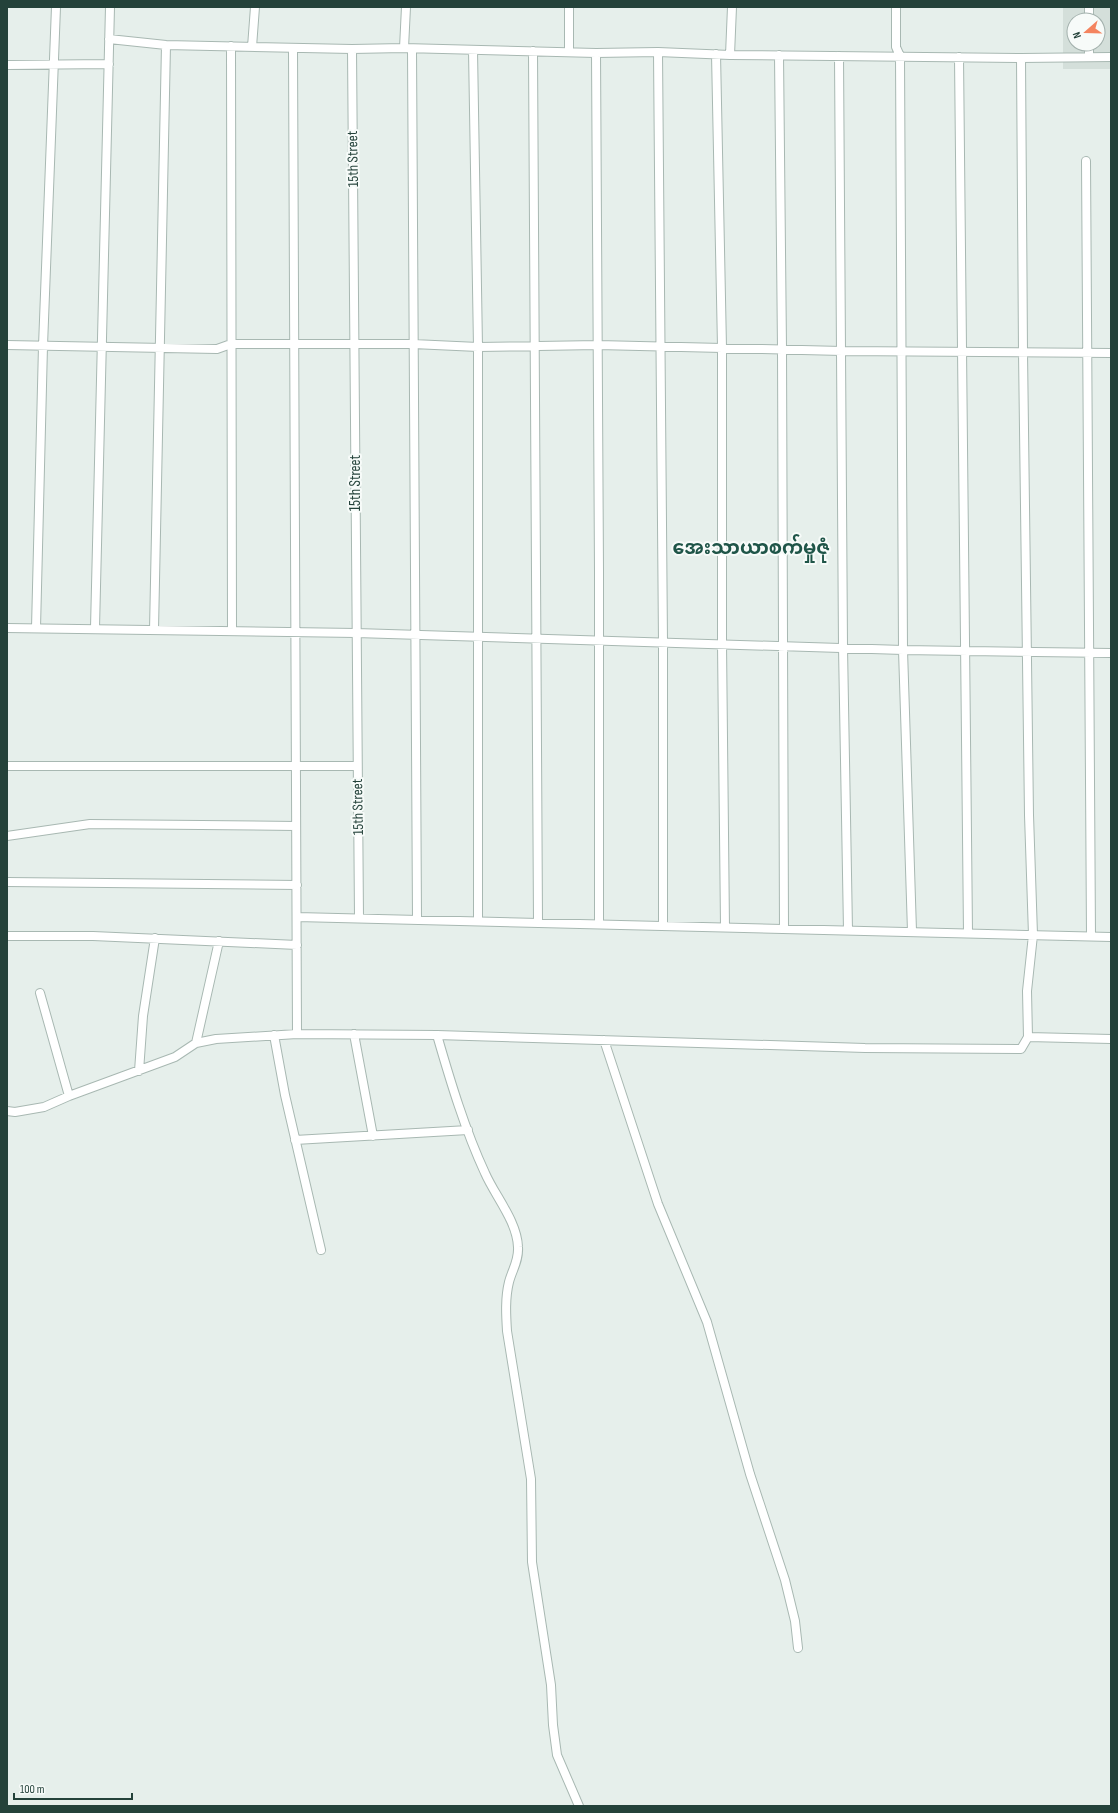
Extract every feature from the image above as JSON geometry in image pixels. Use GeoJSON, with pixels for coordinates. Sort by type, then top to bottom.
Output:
{"type":"FeatureCollection","features":[{"type":"Feature","properties":{"kind":"street"},"geometry":{"type":"LineString","coordinates":[[36,628],[43,346],[55,65],[56,7]]}},
{"type":"Feature","properties":{"kind":"street"},"geometry":{"type":"LineString","coordinates":[[95,628],[110,7]]}},
{"type":"Feature","properties":{"kind":"street"},"geometry":{"type":"LineString","coordinates":[[252,47],[255,7]]}},
{"type":"Feature","properties":{"kind":"street"},"geometry":{"type":"LineString","coordinates":[[406,7],[413,344],[417,918]]}},
{"type":"Feature","properties":{"kind":"street"},"geometry":{"type":"LineString","coordinates":[[569,7],[569,52]]}},
{"type":"Feature","properties":{"kind":"street"},"geometry":{"type":"LineString","coordinates":[[730,55],[732,7]]}},
{"type":"Feature","properties":{"kind":"street"},"geometry":{"type":"LineString","coordinates":[[896,7],[896,47],[900,56],[903,650],[912,932]]}},
{"type":"Feature","properties":{"kind":"street"},"geometry":{"type":"LineString","coordinates":[[109,39],[166,44],[352,50],[408,48],[596,53],[658,52],[730,55],[1021,58],[1089,56],[1111,57]]}},
{"type":"Feature","properties":{"kind":"street"},"geometry":{"type":"LineString","coordinates":[[154,630],[166,44]]}},
{"type":"Feature","properties":{"kind":"street"},"geometry":{"type":"LineString","coordinates":[[231,46],[232,631]]}},
{"type":"Feature","properties":{"kind":"street"},"geometry":{"type":"LineString","coordinates":[[293,48],[297,1034]]}},
{"type":"Feature","properties":{"kind":"street","name":"15th Street"},"geometry":{"type":"LineString","coordinates":[[352,50],[359,917]]}},
{"type":"Feature","properties":{"kind":"street"},"geometry":{"type":"LineString","coordinates":[[473,50],[478,347],[476,637],[478,920]]}},
{"type":"Feature","properties":{"kind":"street"},"geometry":{"type":"LineString","coordinates":[[533,51],[538,921]]}},
{"type":"Feature","properties":{"kind":"street"},"geometry":{"type":"LineString","coordinates":[[658,52],[662,346],[663,925]]}},
{"type":"Feature","properties":{"kind":"street"},"geometry":{"type":"LineString","coordinates":[[596,53],[599,923]]}},
{"type":"Feature","properties":{"kind":"street"},"geometry":{"type":"LineString","coordinates":[[716,54],[722,347],[724,927]]}},
{"type":"Feature","properties":{"kind":"street"},"geometry":{"type":"LineString","coordinates":[[779,55],[782,349],[784,928]]}},
{"type":"Feature","properties":{"kind":"street"},"geometry":{"type":"LineString","coordinates":[[839,56],[843,647],[848,930]]}},
{"type":"Feature","properties":{"kind":"street"},"geometry":{"type":"LineString","coordinates":[[959,57],[968,933]]}},
{"type":"Feature","properties":{"kind":"street"},"geometry":{"type":"LineString","coordinates":[[7,1111],[15,1112],[44,1108],[69,1096],[175,1057],[196,1043],[216,1039],[274,1035],[437,1035],[865,1048],[1021,1049],[1028,1037],[1027,992],[1033,935],[1029,815],[1021,58]]}},
{"type":"Feature","properties":{"kind":"street"},"geometry":{"type":"LineString","coordinates":[[7,65],[109,64]]}},
{"type":"Feature","properties":{"kind":"street"},"geometry":{"type":"LineString","coordinates":[[1086,161],[1091,936]]}},
{"type":"Feature","properties":{"kind":"street"},"geometry":{"type":"LineString","coordinates":[[7,345],[217,349],[231,344],[413,344],[478,347],[598,345],[842,351],[901,350],[1087,354],[1111,353]]}},
{"type":"Feature","properties":{"kind":"street"},"geometry":{"type":"LineString","coordinates":[[7,628],[95,628],[356,633],[783,645],[903,650],[1111,653]]}},
{"type":"Feature","properties":{"kind":"street"},"geometry":{"type":"LineString","coordinates":[[7,766],[357,766]]}},
{"type":"Feature","properties":{"kind":"street"},"geometry":{"type":"LineString","coordinates":[[7,836],[90,824],[296,826]]}},
{"type":"Feature","properties":{"kind":"street"},"geometry":{"type":"LineString","coordinates":[[7,882],[297,885]]}},
{"type":"Feature","properties":{"kind":"street"},"geometry":{"type":"LineString","coordinates":[[297,916],[538,921],[1111,937]]}},
{"type":"Feature","properties":{"kind":"street"},"geometry":{"type":"LineString","coordinates":[[7,936],[93,936],[297,945]]}},
{"type":"Feature","properties":{"kind":"street"},"geometry":{"type":"LineString","coordinates":[[139,1071],[144,1016],[155,938]]}},
{"type":"Feature","properties":{"kind":"street"},"geometry":{"type":"LineString","coordinates":[[196,1043],[219,941]]}},
{"type":"Feature","properties":{"kind":"street"},"geometry":{"type":"LineString","coordinates":[[40,993],[69,1096]]}},
{"type":"Feature","properties":{"kind":"street"},"geometry":{"type":"LineString","coordinates":[[354,1034],[373,1136]]}},
{"type":"Feature","properties":{"kind":"street"},"geometry":{"type":"LineString","coordinates":[[274,1035],[295,1140],[321,1250]]}},
{"type":"Feature","properties":{"kind":"street"},"geometry":{"type":"LineString","coordinates":[[437,1035],[450,1080],[484,1172],[512,1223],[518,1247],[517,1263],[509,1282],[506,1309],[507,1331],[531,1479],[532,1562],[551,1685],[553,1725],[557,1755],[579,1806]]}},
{"type":"Feature","properties":{"kind":"street"},"geometry":{"type":"LineString","coordinates":[[1028,1037],[1111,1039]]}},
{"type":"Feature","properties":{"kind":"street"},"geometry":{"type":"LineString","coordinates":[[604,1040],[658,1204],[707,1322],[750,1474],[785,1580],[795,1621],[798,1648]]}},
{"type":"Feature","properties":{"kind":"street"},"geometry":{"type":"LineString","coordinates":[[295,1140],[468,1130]]}},
{"type":"Feature","properties":{"kind":"shaded area"},"geometry":{"type":"Polygon","coordinates":[[[1063,7],[1111,7],[1111,69],[1063,69],[1063,7]]]}},
{"type":"Feature","properties":{"kind":"district","name":"အေးသာယာစက်မှုဇုံ"},"geometry":{"type":"Point","coordinates":[751,548]}}]}
